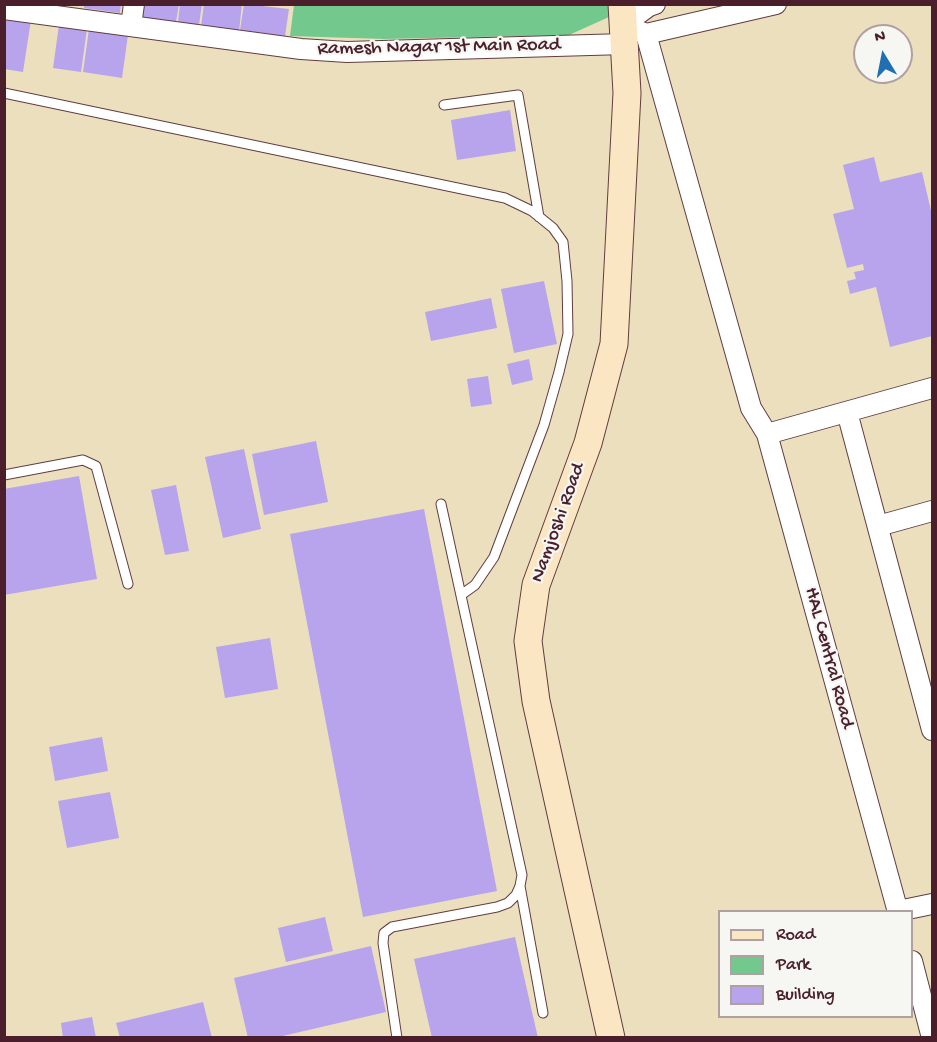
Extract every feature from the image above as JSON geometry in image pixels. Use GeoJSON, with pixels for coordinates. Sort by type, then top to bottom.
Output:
{"type":"FeatureCollection","features":[{"type":"Feature","properties":{"kind":"main road","name":"Namjoshi Road"},"geometry":{"type":"LineString","coordinates":[[611,1038],[536,701],[528,641],[536,585],[588,443],[615,344],[629,27]]}},
{"type":"Feature","properties":{"kind":"street"},"geometry":{"type":"LineString","coordinates":[[131,26],[134,4]]}},
{"type":"Feature","properties":{"kind":"street"},"geometry":{"type":"LineString","coordinates":[[629,27],[649,6],[655,4]]}},
{"type":"Feature","properties":{"kind":"street","name":"Ramesh Nagar 1st Main Road"},"geometry":{"type":"LineString","coordinates":[[4,9],[39,9],[131,26],[301,49],[347,52],[629,27],[768,6]]}},
{"type":"Feature","properties":{"kind":"street","name":"HAL Central Road"},"geometry":{"type":"LineString","coordinates":[[629,27],[751,408],[767,434],[898,910]]}},
{"type":"Feature","properties":{"kind":"street"},"geometry":{"type":"LineString","coordinates":[[767,434],[933,388]]}},
{"type":"Feature","properties":{"kind":"street"},"geometry":{"type":"LineString","coordinates":[[847,412],[933,730]]}},
{"type":"Feature","properties":{"kind":"street"},"geometry":{"type":"LineString","coordinates":[[878,526],[933,511]]}},
{"type":"Feature","properties":{"kind":"street"},"geometry":{"type":"LineString","coordinates":[[903,910],[933,904]]}},
{"type":"Feature","properties":{"kind":"street"},"geometry":{"type":"LineString","coordinates":[[913,965],[932,1038]]}},
{"type":"Feature","properties":{"kind":"lane"},"geometry":{"type":"LineString","coordinates":[[4,93],[505,198],[539,217],[553,228],[563,242],[567,281],[568,334],[544,425],[494,557],[475,585],[461,595]]}},
{"type":"Feature","properties":{"kind":"lane"},"geometry":{"type":"LineString","coordinates":[[444,105],[518,95],[539,217]]}},
{"type":"Feature","properties":{"kind":"lane"},"geometry":{"type":"LineString","coordinates":[[4,475],[83,460],[96,466],[128,584]]}},
{"type":"Feature","properties":{"kind":"lane"},"geometry":{"type":"LineString","coordinates":[[397,1038],[383,943],[384,933],[392,927],[508,903],[516,895],[522,875],[441,504]]}},
{"type":"Feature","properties":{"kind":"lane"},"geometry":{"type":"LineString","coordinates":[[520,886],[543,1013]]}},
{"type":"Feature","properties":{"kind":"green space"},"geometry":{"type":"Polygon","coordinates":[[[608,4],[609,17],[569,35],[384,39],[290,36],[294,5],[608,4]]]}},
{"type":"Feature","properties":{"kind":"building"},"geometry":{"type":"Polygon","coordinates":[[[84,4],[121,4],[120,13],[84,8],[84,4]]]}},
{"type":"Feature","properties":{"kind":"building"},"geometry":{"type":"Polygon","coordinates":[[[141,4],[179,4],[176,22],[140,17],[141,4]]]}},
{"type":"Feature","properties":{"kind":"building"},"geometry":{"type":"Polygon","coordinates":[[[180,4],[202,4],[199,25],[178,22],[180,4]]]}},
{"type":"Feature","properties":{"kind":"building"},"geometry":{"type":"Polygon","coordinates":[[[204,4],[242,4],[239,31],[201,26],[204,4]]]}},
{"type":"Feature","properties":{"kind":"building"},"geometry":{"type":"Polygon","coordinates":[[[244,4],[289,9],[285,36],[240,30],[244,4]]]}},
{"type":"Feature","properties":{"kind":"building"},"geometry":{"type":"Polygon","coordinates":[[[4,16],[31,20],[23,72],[4,69],[4,16]]]}},
{"type":"Feature","properties":{"kind":"building"},"geometry":{"type":"Polygon","coordinates":[[[59,25],[87,29],[81,72],[53,68],[59,25]]]}},
{"type":"Feature","properties":{"kind":"building"},"geometry":{"type":"Polygon","coordinates":[[[89,29],[128,35],[122,78],[83,72],[89,29]]]}},
{"type":"Feature","properties":{"kind":"building"},"geometry":{"type":"Polygon","coordinates":[[[510,110],[516,151],[457,160],[451,120],[510,110]]]}},
{"type":"Feature","properties":{"kind":"building"},"geometry":{"type":"Polygon","coordinates":[[[874,157],[880,182],[922,172],[932,215],[932,336],[890,347],[876,287],[850,294],[847,281],[856,279],[854,272],[864,270],[863,264],[847,268],[833,214],[854,209],[843,165],[874,157]]]}},
{"type":"Feature","properties":{"kind":"building"},"geometry":{"type":"Polygon","coordinates":[[[544,281],[557,344],[514,353],[501,289],[544,281]]]}},
{"type":"Feature","properties":{"kind":"building"},"geometry":{"type":"Polygon","coordinates":[[[491,298],[497,328],[431,341],[425,312],[491,298]]]}},
{"type":"Feature","properties":{"kind":"building"},"geometry":{"type":"Polygon","coordinates":[[[529,359],[533,380],[512,385],[507,364],[529,359]]]}},
{"type":"Feature","properties":{"kind":"building"},"geometry":{"type":"Polygon","coordinates":[[[488,376],[492,404],[471,407],[467,379],[488,376]]]}},
{"type":"Feature","properties":{"kind":"building"},"geometry":{"type":"Polygon","coordinates":[[[316,441],[328,502],[264,515],[252,454],[316,441]]]}},
{"type":"Feature","properties":{"kind":"building"},"geometry":{"type":"Polygon","coordinates":[[[244,449],[261,529],[223,538],[205,457],[244,449]]]}},
{"type":"Feature","properties":{"kind":"building"},"geometry":{"type":"Polygon","coordinates":[[[79,476],[97,579],[4,595],[4,489],[79,476]]]}},
{"type":"Feature","properties":{"kind":"building"},"geometry":{"type":"Polygon","coordinates":[[[176,485],[189,551],[165,555],[151,490],[176,485]]]}},
{"type":"Feature","properties":{"kind":"building"},"geometry":{"type":"Polygon","coordinates":[[[424,509],[497,891],[363,917],[290,534],[424,509]]]}},
{"type":"Feature","properties":{"kind":"building"},"geometry":{"type":"Polygon","coordinates":[[[270,638],[278,689],[225,698],[216,647],[270,638]]]}},
{"type":"Feature","properties":{"kind":"building"},"geometry":{"type":"Polygon","coordinates":[[[102,737],[108,771],[55,781],[49,747],[102,737]]]}},
{"type":"Feature","properties":{"kind":"building"},"geometry":{"type":"Polygon","coordinates":[[[110,792],[119,838],[67,848],[58,801],[110,792]]]}},
{"type":"Feature","properties":{"kind":"building"},"geometry":{"type":"Polygon","coordinates":[[[325,917],[333,951],[286,962],[278,928],[325,917]]]}},
{"type":"Feature","properties":{"kind":"building"},"geometry":{"type":"Polygon","coordinates":[[[515,937],[538,1038],[432,1038],[414,959],[515,937]]]}},
{"type":"Feature","properties":{"kind":"building"},"geometry":{"type":"Polygon","coordinates":[[[371,946],[386,1012],[274,1038],[248,1038],[234,978],[371,946]]]}},
{"type":"Feature","properties":{"kind":"building"},"geometry":{"type":"Polygon","coordinates":[[[203,1002],[212,1038],[120,1038],[116,1023],[203,1002]]]}},
{"type":"Feature","properties":{"kind":"building"},"geometry":{"type":"Polygon","coordinates":[[[92,1017],[96,1038],[63,1038],[61,1023],[92,1017]]]}}]}
